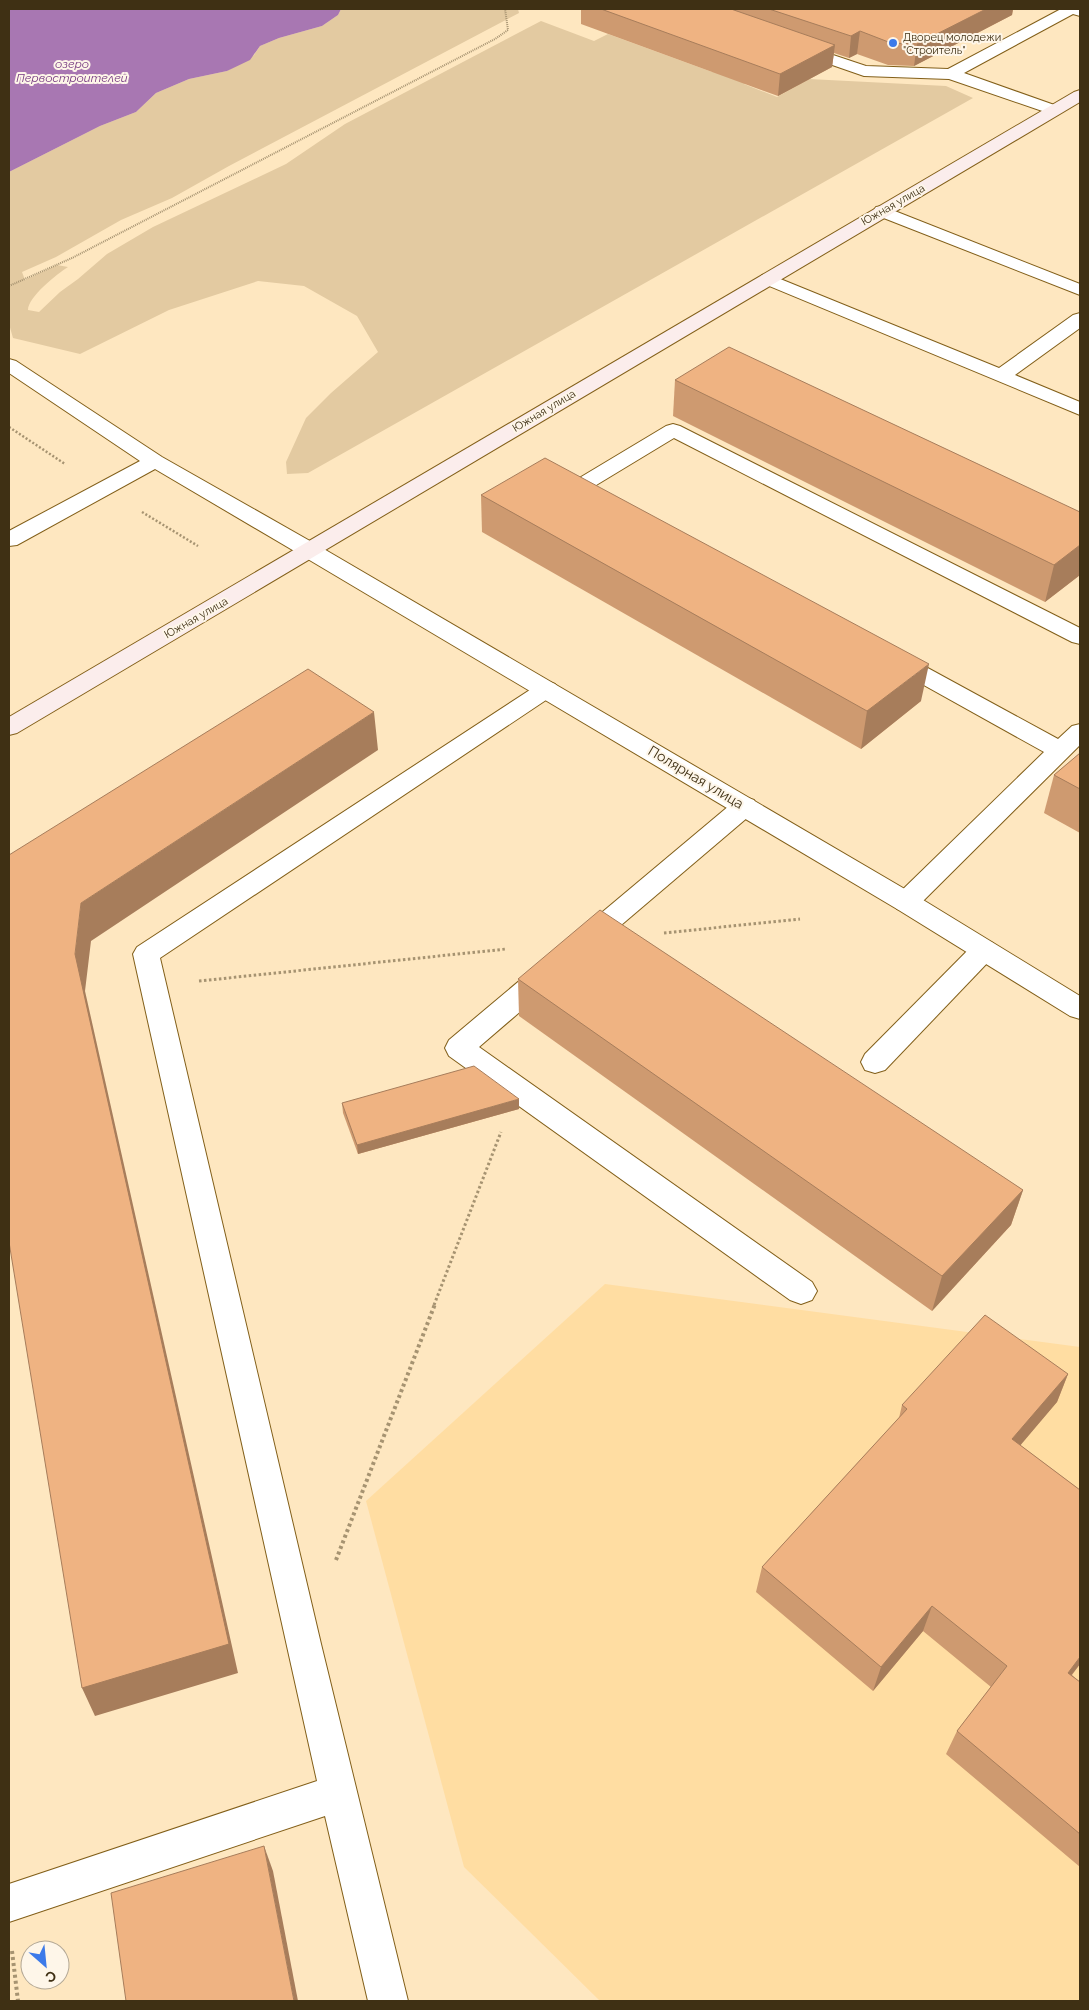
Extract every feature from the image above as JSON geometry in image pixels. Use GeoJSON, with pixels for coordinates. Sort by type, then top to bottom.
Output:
{"type":"FeatureCollection","features":[{"type":"Feature","properties":{"kind":"main road","name":"Южная улица"},"geometry":{"type":"LineString","coordinates":[[9,727],[1080,95]]}},
{"type":"Feature","properties":{"kind":"street"},"geometry":{"type":"LineString","coordinates":[[951,74],[1072,9],[1080,12]]}},
{"type":"Feature","properties":{"kind":"street"},"geometry":{"type":"LineString","coordinates":[[780,42],[864,71],[951,74],[1054,110]]}},
{"type":"Feature","properties":{"kind":"street"},"geometry":{"type":"LineString","coordinates":[[882,211],[1080,290]]}},
{"type":"Feature","properties":{"kind":"street"},"geometry":{"type":"LineString","coordinates":[[768,279],[1080,409]]}},
{"type":"Feature","properties":{"kind":"street"},"geometry":{"type":"LineString","coordinates":[[1001,376],[1080,319]]}},
{"type":"Feature","properties":{"kind":"street","name":"Полярная улица"},"geometry":{"type":"LineString","coordinates":[[9,365],[155,461],[745,806],[1080,1009]]}},
{"type":"Feature","properties":{"kind":"street"},"geometry":{"type":"LineString","coordinates":[[621,510],[578,487],[673,430],[1080,637]]}},
{"type":"Feature","properties":{"kind":"street"},"geometry":{"type":"LineString","coordinates":[[11,536],[155,461]]}},
{"type":"Feature","properties":{"kind":"street"},"geometry":{"type":"LineString","coordinates":[[876,649],[1060,750]]}},
{"type":"Feature","properties":{"kind":"street"},"geometry":{"type":"LineString","coordinates":[[388,2001],[338,1793],[146,954],[547,689]]}},
{"type":"Feature","properties":{"kind":"street"},"geometry":{"type":"LineString","coordinates":[[906,902],[1080,732]]}},
{"type":"Feature","properties":{"kind":"street"},"geometry":{"type":"LineString","coordinates":[[745,806],[460,1048],[800,1291]]}},
{"type":"Feature","properties":{"kind":"street"},"geometry":{"type":"LineString","coordinates":[[875,1062],[984,950]]}},
{"type":"Feature","properties":{"kind":"street"},"geometry":{"type":"LineString","coordinates":[[9,1903],[338,1793]]}},
{"type":"Feature","properties":{"kind":"path"},"geometry":{"type":"LineString","coordinates":[[9,286],[72,258],[495,39],[508,30],[505,9]]}},
{"type":"Feature","properties":{"kind":"path"},"geometry":{"type":"LineString","coordinates":[[664,933],[800,919]]}},
{"type":"Feature","properties":{"kind":"path"},"geometry":{"type":"LineString","coordinates":[[154,985],[507,949]]}},
{"type":"Feature","properties":{"kind":"path"},"geometry":{"type":"LineString","coordinates":[[335,1561],[518,1089]]}},
{"type":"Feature","properties":{"kind":"path"},"geometry":{"type":"LineString","coordinates":[[12,1948],[18,2001]]}},
{"type":"Feature","properties":{"kind":"shaded area"},"geometry":{"type":"Polygon","coordinates":[[[341,9],[518,9],[519,13],[172,198],[121,220],[56,257],[22,272],[25,280],[57,265],[68,267],[38,293],[29,305],[28,310],[39,312],[60,292],[107,254],[153,227],[286,164],[345,124],[541,21],[594,41],[608,34],[712,72],[728,64],[760,75],[744,84],[777,97],[809,79],[946,86],[973,98],[308,473],[287,474],[286,462],[306,418],[331,393],[378,352],[357,316],[304,286],[258,281],[169,310],[80,354],[13,338],[9,324],[9,172],[100,126],[136,112],[156,93],[189,79],[227,71],[254,55],[260,46],[279,38],[322,26],[338,15],[341,9]]]}},
{"type":"Feature","properties":{"kind":"shaded area"},"geometry":{"type":"Polygon","coordinates":[[[605,1284],[1080,1347],[1080,2001],[600,2001],[464,1867],[366,1501],[605,1284]]]}},
{"type":"Feature","properties":{"kind":"water","name":"озеро Первостроителей"},"geometry":{"type":"Polygon","coordinates":[[[9,9],[341,9],[338,15],[322,26],[279,38],[260,46],[250,60],[227,71],[189,79],[156,93],[136,112],[100,126],[9,172],[9,9]]]}},
{"type":"Feature","properties":{"kind":"building"},"geometry":{"type":"Polygon","coordinates":[[[601,9],[731,9],[835,45],[780,74],[601,9]]]}},
{"type":"Feature","properties":{"kind":"building"},"geometry":{"type":"Polygon","coordinates":[[[769,9],[986,9],[917,44],[891,43],[860,31],[851,36],[769,9]]]}},
{"type":"Feature","properties":{"kind":"building"},"geometry":{"type":"Polygon","coordinates":[[[729,347],[1080,512],[1080,545],[1054,565],[675,380],[729,347]]]}},
{"type":"Feature","properties":{"kind":"building"},"geometry":{"type":"Polygon","coordinates":[[[545,458],[929,664],[867,711],[481,495],[545,458]]]}},
{"type":"Feature","properties":{"kind":"building"},"geometry":{"type":"Polygon","coordinates":[[[308,669],[374,712],[81,903],[75,954],[229,1644],[82,1688],[9,1242],[9,855],[308,669]]]}},
{"type":"Feature","properties":{"kind":"building"},"geometry":{"type":"Polygon","coordinates":[[[1080,753],[1080,789],[1054,775],[1080,753]]]}},
{"type":"Feature","properties":{"kind":"building"},"geometry":{"type":"Polygon","coordinates":[[[600,910],[1023,1190],[942,1276],[518,979],[600,910]]]}},
{"type":"Feature","properties":{"kind":"building"},"geometry":{"type":"Polygon","coordinates":[[[474,1066],[519,1099],[357,1145],[342,1103],[474,1066]]]}},
{"type":"Feature","properties":{"kind":"building"},"geometry":{"type":"Polygon","coordinates":[[[985,1315],[1068,1374],[1012,1439],[1080,1490],[1080,1657],[1068,1673],[1080,1682],[1080,1834],[957,1731],[1007,1666],[932,1606],[881,1667],[762,1567],[907,1409],[902,1405],[985,1315]]]}},
{"type":"Feature","properties":{"kind":"building"},"geometry":{"type":"Polygon","coordinates":[[[264,1846],[294,2001],[126,2001],[111,1893],[264,1846]]]}},
{"type":"Feature","properties":{"kind":"place","name":"Дворец молодежи \"Строитель\""},"geometry":{"type":"Point","coordinates":[893,43]}}]}
